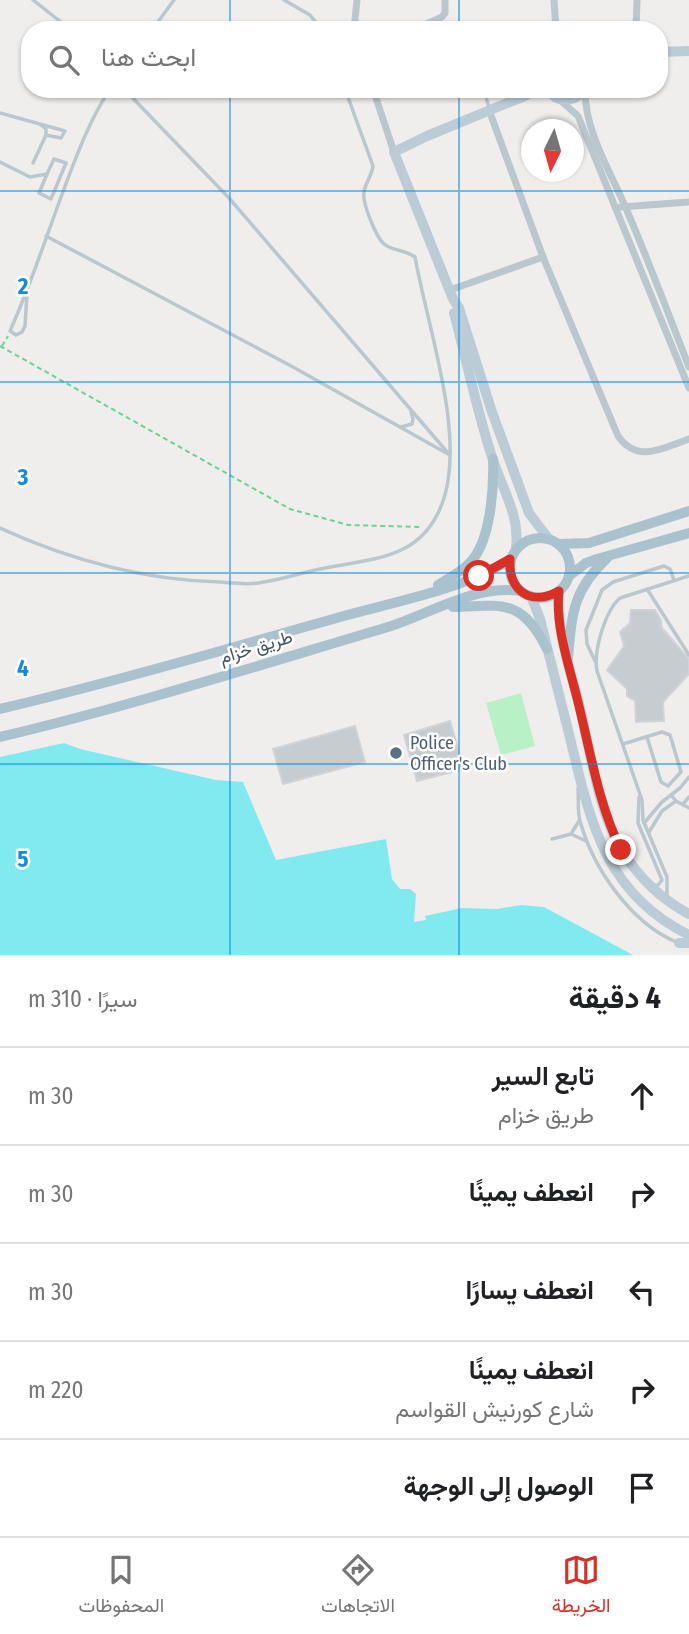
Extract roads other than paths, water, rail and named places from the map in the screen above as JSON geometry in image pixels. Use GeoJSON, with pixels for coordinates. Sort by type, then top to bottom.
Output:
{"type":"FeatureCollection","features":[{"type":"Feature","properties":{"kind":"main road"},"geometry":{"type":"LineString","coordinates":[[425,593],[464,569],[476,555],[484,537],[493,493],[493,459]]}},
{"type":"Feature","properties":{"kind":"main road"},"geometry":{"type":"LineString","coordinates":[[689,511],[589,543],[536,537],[525,541],[513,553],[509,570],[513,582],[525,594],[550,596],[559,591],[569,576],[586,563],[689,533]]}},
{"type":"Feature","properties":{"kind":"main road"},"geometry":{"type":"LineString","coordinates":[[553,541],[566,553],[570,564],[569,576]]}},
{"type":"Feature","properties":{"kind":"main road","name":"طريق خزام"},"geometry":{"type":"LineString","coordinates":[[0,709],[72,692],[425,593],[489,572],[513,553]]}},
{"type":"Feature","properties":{"kind":"main road"},"geometry":{"type":"LineString","coordinates":[[568,658],[572,614],[578,598],[593,571],[611,555]]}},
{"type":"Feature","properties":{"kind":"main road","name":"طريق خزام"},"geometry":{"type":"LineString","coordinates":[[0,737],[89,716],[391,626],[495,590],[525,594]]}},
{"type":"Feature","properties":{"kind":"main road"},"geometry":{"type":"LineString","coordinates":[[440,608],[495,606],[522,613],[535,625],[547,649]]}},
{"type":"Feature","properties":{"kind":"street"},"geometry":{"type":"LineString","coordinates":[[355,21],[357,0]]}},
{"type":"Feature","properties":{"kind":"street"},"geometry":{"type":"LineString","coordinates":[[433,21],[445,13],[445,0]]}},
{"type":"Feature","properties":{"kind":"street"},"geometry":{"type":"LineString","coordinates":[[554,0],[555,21]]}},
{"type":"Feature","properties":{"kind":"street"},"geometry":{"type":"LineString","coordinates":[[636,21],[637,0]]}},
{"type":"Feature","properties":{"kind":"street"},"geometry":{"type":"LineString","coordinates":[[668,52],[689,51]]}},
{"type":"Feature","properties":{"kind":"street"},"geometry":{"type":"LineString","coordinates":[[376,98],[394,152],[459,308],[492,412],[530,513],[553,541]]}},
{"type":"Feature","properties":{"kind":"street"},"geometry":{"type":"LineString","coordinates":[[394,152],[516,98]]}},
{"type":"Feature","properties":{"kind":"street"},"geometry":{"type":"LineString","coordinates":[[557,98],[578,116],[621,207],[689,367]]}},
{"type":"Feature","properties":{"kind":"street"},"geometry":{"type":"LineString","coordinates":[[586,98],[587,113],[601,154],[689,388]]}},
{"type":"Feature","properties":{"kind":"street"},"geometry":{"type":"LineString","coordinates":[[489,110],[543,257],[618,436],[626,447],[634,452],[652,452],[689,439]]}},
{"type":"Feature","properties":{"kind":"street"},"geometry":{"type":"LineString","coordinates":[[621,207],[689,202]]}},
{"type":"Feature","properties":{"kind":"street"},"geometry":{"type":"LineString","coordinates":[[452,294],[543,257]]}},
{"type":"Feature","properties":{"kind":"street"},"geometry":{"type":"LineString","coordinates":[[452,294],[453,309],[493,459],[518,529],[513,553]]}},
{"type":"Feature","properties":{"kind":"street"},"geometry":{"type":"LineString","coordinates":[[559,591],[558,611],[568,658],[612,831],[636,871],[669,902],[689,914]]}},
{"type":"Feature","properties":{"kind":"street"},"geometry":{"type":"LineString","coordinates":[[525,594],[536,606],[596,836],[619,877],[650,911],[689,935]]}},
{"type":"Feature","properties":{"kind":"lane"},"geometry":{"type":"LineString","coordinates":[[33,0],[60,21]]}},
{"type":"Feature","properties":{"kind":"lane"},"geometry":{"type":"LineString","coordinates":[[159,21],[174,0]]}},
{"type":"Feature","properties":{"kind":"lane"},"geometry":{"type":"LineString","coordinates":[[284,0],[310,15],[314,21]]}},
{"type":"Feature","properties":{"kind":"lane"},"geometry":{"type":"LineString","coordinates":[[27,294],[26,326],[16,335],[10,331],[27,294],[46,236],[92,121],[105,98]]}},
{"type":"Feature","properties":{"kind":"lane"},"geometry":{"type":"LineString","coordinates":[[133,98],[229,198],[450,455]]}},
{"type":"Feature","properties":{"kind":"lane"},"geometry":{"type":"LineString","coordinates":[[0,528],[76,559],[129,572],[176,580],[257,583],[304,571],[356,563],[408,548],[436,520],[445,495],[450,468],[445,391],[415,257],[386,245],[367,210],[364,190],[373,166],[348,98]]}},
{"type":"Feature","properties":{"kind":"lane"},"geometry":{"type":"LineString","coordinates":[[486,98],[489,110]]}},
{"type":"Feature","properties":{"kind":"lane"},"geometry":{"type":"LineString","coordinates":[[0,113],[65,131],[61,138],[46,135]]}},
{"type":"Feature","properties":{"kind":"lane"},"geometry":{"type":"LineString","coordinates":[[33,163],[46,135],[46,129],[38,123]]}},
{"type":"Feature","properties":{"kind":"lane"},"geometry":{"type":"LineString","coordinates":[[54,159],[66,163],[51,199],[39,193],[47,174],[54,159]]}},
{"type":"Feature","properties":{"kind":"lane"},"geometry":{"type":"LineString","coordinates":[[0,162],[30,177],[47,174]]}},
{"type":"Feature","properties":{"kind":"lane"},"geometry":{"type":"LineString","coordinates":[[46,236],[293,367],[450,455]]}},
{"type":"Feature","properties":{"kind":"lane"},"geometry":{"type":"LineString","coordinates":[[397,426],[407,427],[412,424],[414,419],[410,410]]}},
{"type":"Feature","properties":{"kind":"lane"},"geometry":{"type":"LineString","coordinates":[[666,540],[689,540]]}},
{"type":"Feature","properties":{"kind":"lane"},"geometry":{"type":"LineString","coordinates":[[650,886],[658,885],[662,880],[637,815],[639,795],[596,663],[587,644],[586,629],[598,597],[605,587],[613,582],[664,566],[670,569],[674,580]]}},
{"type":"Feature","properties":{"kind":"lane"},"geometry":{"type":"LineString","coordinates":[[596,663],[598,644],[616,602],[625,595],[689,576]]}},
{"type":"Feature","properties":{"kind":"lane"},"geometry":{"type":"LineString","coordinates":[[646,588],[689,655]]}},
{"type":"Feature","properties":{"kind":"lane"},"geometry":{"type":"LineString","coordinates":[[623,744],[662,732],[671,737],[681,772],[668,786],[661,782],[647,737]]}},
{"type":"Feature","properties":{"kind":"lane"},"geometry":{"type":"LineString","coordinates":[[575,761],[579,818],[602,871],[624,900],[651,927],[686,945]]}},
{"type":"Feature","properties":{"kind":"lane"},"geometry":{"type":"LineString","coordinates":[[642,824],[689,777]]}},
{"type":"Feature","properties":{"kind":"lane"},"geometry":{"type":"LineString","coordinates":[[671,795],[676,802],[689,808]]}},
{"type":"Feature","properties":{"kind":"lane"},"geometry":{"type":"LineString","coordinates":[[683,804],[689,797]]}},
{"type":"Feature","properties":{"kind":"lane"},"geometry":{"type":"LineString","coordinates":[[646,834],[662,811],[676,802]]}},
{"type":"Feature","properties":{"kind":"lane"},"geometry":{"type":"LineString","coordinates":[[571,834],[579,818]]}},
{"type":"Feature","properties":{"kind":"lane"},"geometry":{"type":"LineString","coordinates":[[552,839],[571,834],[588,842]]}},
{"type":"Feature","properties":{"kind":"lane"},"geometry":{"type":"LineString","coordinates":[[646,834],[666,874],[669,902]]}},
{"type":"Feature","properties":{"kind":"water"},"geometry":{"type":"Polygon","coordinates":[[[64,743],[216,780],[243,782],[276,860],[386,839],[392,879],[400,889],[410,889],[416,894],[414,922],[426,920],[425,916],[462,908],[497,909],[521,905],[544,907],[633,955],[0,955],[0,757],[64,743]]]}},
{"type":"Feature","properties":{"kind":"place","name":"Police Officer's Club"},"geometry":{"type":"Point","coordinates":[396,753]}}]}
